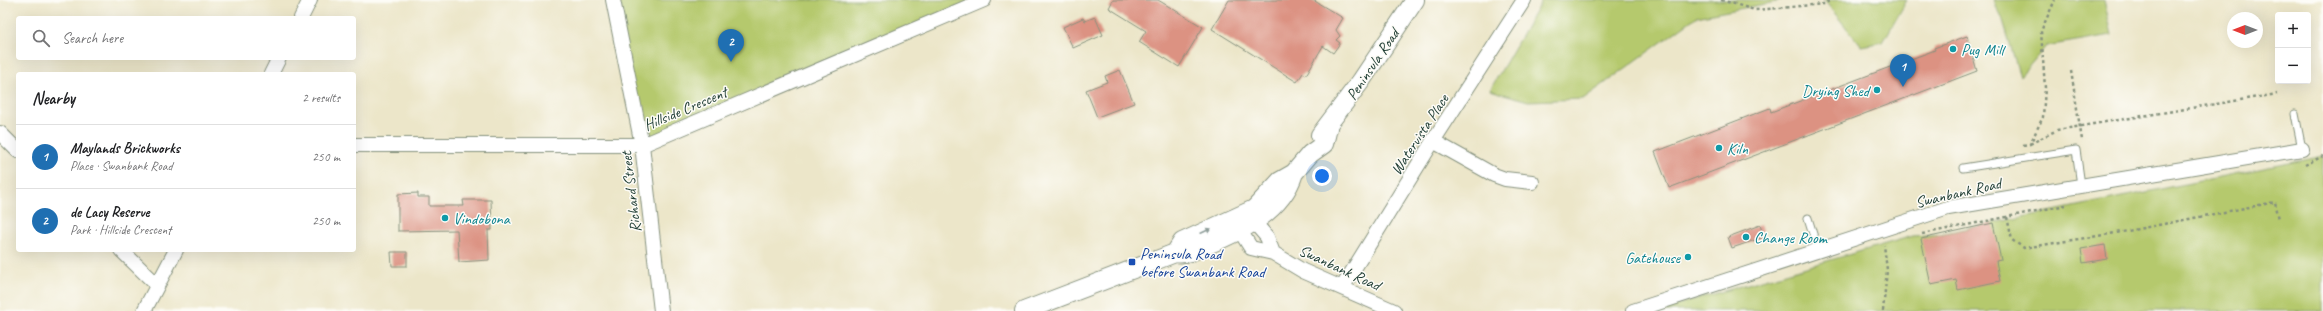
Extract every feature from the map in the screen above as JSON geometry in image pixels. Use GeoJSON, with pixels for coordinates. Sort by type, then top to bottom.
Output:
{"type":"FeatureCollection","features":[{"type":"Feature","properties":{"kind":"street"},"geometry":{"type":"LineString","coordinates":[[302,16],[310,0]]}},
{"type":"Feature","properties":{"kind":"street","name":"Richard Street"},"geometry":{"type":"LineString","coordinates":[[613,0],[642,144],[661,311]]}},
{"type":"Feature","properties":{"kind":"street","name":"Hillside Crescent"},"geometry":{"type":"LineString","coordinates":[[356,145],[642,144],[984,0]]}},
{"type":"Feature","properties":{"kind":"street","name":"Peninsula Road"},"geometry":{"type":"LineString","coordinates":[[1024,311],[1175,253],[1182,242],[1243,222],[1280,181],[1294,173],[1310,154],[1316,140],[1328,128],[1415,0]]}},
{"type":"Feature","properties":{"kind":"street","name":"Watervista Place"},"geometry":{"type":"LineString","coordinates":[[1342,288],[1433,141],[1524,0]]}},
{"type":"Feature","properties":{"kind":"street"},"geometry":{"type":"LineString","coordinates":[[271,72],[278,60]]}},
{"type":"Feature","properties":{"kind":"street"},"geometry":{"type":"LineString","coordinates":[[0,133],[16,149]]}},
{"type":"Feature","properties":{"kind":"street"},"geometry":{"type":"LineString","coordinates":[[1433,141],[1494,175],[1505,179],[1532,182]]}},
{"type":"Feature","properties":{"kind":"street","name":"Swanbank Road"},"geometry":{"type":"LineString","coordinates":[[1633,311],[1948,208],[2081,184],[2302,149]]}},
{"type":"Feature","properties":{"kind":"street","name":"Swanbank Road"},"geometry":{"type":"LineString","coordinates":[[1243,222],[1267,237],[1273,253]]}},
{"type":"Feature","properties":{"kind":"street","name":"Swanbank Road"},"geometry":{"type":"LineString","coordinates":[[1243,222],[1251,248],[1273,253],[1303,271],[1394,311]]}},
{"type":"Feature","properties":{"kind":"street"},"geometry":{"type":"LineString","coordinates":[[123,252],[157,285]]}},
{"type":"Feature","properties":{"kind":"street"},"geometry":{"type":"LineString","coordinates":[[144,311],[175,252]]}},
{"type":"Feature","properties":{"kind":"lane"},"geometry":{"type":"LineString","coordinates":[[2295,114],[2302,149]]}},
{"type":"Feature","properties":{"kind":"lane"},"geometry":{"type":"LineString","coordinates":[[1963,168],[2076,150],[2081,184]]}},
{"type":"Feature","properties":{"kind":"lane"},"geometry":{"type":"LineString","coordinates":[[1808,218],[1818,250]]}},
{"type":"Feature","properties":{"kind":"path"},"geometry":{"type":"LineString","coordinates":[[1721,0],[1755,10],[1825,4],[1830,0]]}},
{"type":"Feature","properties":{"kind":"path"},"geometry":{"type":"LineString","coordinates":[[2030,144],[2043,117],[2045,88],[2041,31],[2055,0]]}},
{"type":"Feature","properties":{"kind":"path"},"geometry":{"type":"LineString","coordinates":[[2071,71],[2083,141]]}},
{"type":"Feature","properties":{"kind":"path"},"geometry":{"type":"LineString","coordinates":[[2022,146],[2030,144],[2057,130],[2277,94]]}},
{"type":"Feature","properties":{"kind":"path"},"geometry":{"type":"LineString","coordinates":[[2303,165],[2311,164],[2323,156]]}},
{"type":"Feature","properties":{"kind":"path"},"geometry":{"type":"LineString","coordinates":[[2007,217],[2012,240],[2024,248],[2128,231],[2275,202],[2279,219]]}},
{"type":"Feature","properties":{"kind":"path"},"geometry":{"type":"LineString","coordinates":[[1920,234],[2070,204]]}},
{"type":"Feature","properties":{"kind":"path"},"geometry":{"type":"LineString","coordinates":[[1876,247],[1891,243]]}},
{"type":"Feature","properties":{"kind":"path"},"geometry":{"type":"LineString","coordinates":[[1883,311],[1887,277],[1884,245]]}},
{"type":"Feature","properties":{"kind":"green space"},"geometry":{"type":"Polygon","coordinates":[[[613,0],[984,0],[642,145],[613,0]]]}},
{"type":"Feature","properties":{"kind":"green space"},"geometry":{"type":"Polygon","coordinates":[[[1542,0],[1786,0],[1696,17],[1583,99],[1528,101],[1490,90],[1542,0]]]}},
{"type":"Feature","properties":{"kind":"green space"},"geometry":{"type":"Polygon","coordinates":[[[1824,0],[1907,0],[1883,42],[1861,46],[1824,0]]]}},
{"type":"Feature","properties":{"kind":"green space"},"geometry":{"type":"Polygon","coordinates":[[[1993,0],[2104,0],[2112,35],[2046,46],[2020,77],[2002,17],[1993,0]]]}},
{"type":"Feature","properties":{"kind":"green space"},"geometry":{"type":"Polygon","coordinates":[[[2323,156],[2323,311],[1655,311],[1913,236],[1940,234],[2323,156]]]}},
{"type":"Feature","properties":{"kind":"building"},"geometry":{"type":"Polygon","coordinates":[[[1113,0],[1158,0],[1203,27],[1179,67],[1139,42],[1146,31],[1109,8],[1113,0]]]}},
{"type":"Feature","properties":{"kind":"building"},"geometry":{"type":"Polygon","coordinates":[[[1229,0],[1313,0],[1343,18],[1336,30],[1340,36],[1336,40],[1340,43],[1333,53],[1323,46],[1306,75],[1303,73],[1297,82],[1212,29],[1229,0]]]}},
{"type":"Feature","properties":{"kind":"building"},"geometry":{"type":"Polygon","coordinates":[[[1095,17],[1103,35],[1073,48],[1063,27],[1083,18],[1085,21],[1095,17]]]}},
{"type":"Feature","properties":{"kind":"building"},"geometry":{"type":"Polygon","coordinates":[[[1967,36],[1977,71],[1669,188],[1655,152],[1770,108],[1771,112],[1935,50],[1934,48],[1967,36]]]}},
{"type":"Feature","properties":{"kind":"building"},"geometry":{"type":"Polygon","coordinates":[[[1120,70],[1134,103],[1097,117],[1086,90],[1107,82],[1105,76],[1120,70]]]}},
{"type":"Feature","properties":{"kind":"building","name":"Vindobona"},"geometry":{"type":"Polygon","coordinates":[[[418,193],[418,197],[429,197],[429,206],[464,206],[463,200],[491,200],[492,230],[488,230],[489,260],[459,262],[457,230],[398,231],[398,194],[418,193]]]}},
{"type":"Feature","properties":{"kind":"building"},"geometry":{"type":"Polygon","coordinates":[[[1993,223],[2001,260],[1996,261],[2000,281],[1958,290],[1956,280],[1931,285],[1921,239],[1993,223]]]}},
{"type":"Feature","properties":{"kind":"building","name":"Change Room"},"geometry":{"type":"Polygon","coordinates":[[[1760,225],[1764,237],[1732,248],[1728,237],[1760,225]]]}},
{"type":"Feature","properties":{"kind":"building"},"geometry":{"type":"Polygon","coordinates":[[[2105,245],[2107,259],[2083,263],[2081,249],[2105,245]]]}},
{"type":"Feature","properties":{"kind":"building"},"geometry":{"type":"Polygon","coordinates":[[[391,252],[407,252],[407,266],[392,266],[391,252]]]}},
{"type":"Feature","properties":{"kind":"place","name":"Pug Mill"},"geometry":{"type":"Point","coordinates":[1953,49]}},
{"type":"Feature","properties":{"kind":"place","name":"de Lacy Reserve"},"geometry":{"type":"Point","coordinates":[731,62]}},
{"type":"Feature","properties":{"kind":"place","name":"Maylands Brickworks"},"geometry":{"type":"Point","coordinates":[1903,87]}},
{"type":"Feature","properties":{"kind":"place","name":"Drying Shed"},"geometry":{"type":"Point","coordinates":[1877,90]}},
{"type":"Feature","properties":{"kind":"place","name":"Kiln"},"geometry":{"type":"Point","coordinates":[1719,148]}},
{"type":"Feature","properties":{"kind":"place","name":"Vindobona"},"geometry":{"type":"Point","coordinates":[445,218]}},
{"type":"Feature","properties":{"kind":"place","name":"Change Room"},"geometry":{"type":"Point","coordinates":[1746,237]}},
{"type":"Feature","properties":{"kind":"place","name":"Gatehouse"},"geometry":{"type":"Point","coordinates":[1688,257]}},
{"type":"Feature","properties":{"kind":"place","name":"Peninsula Road before Swanbank Road"},"geometry":{"type":"Point","coordinates":[1132,262]}}]}
